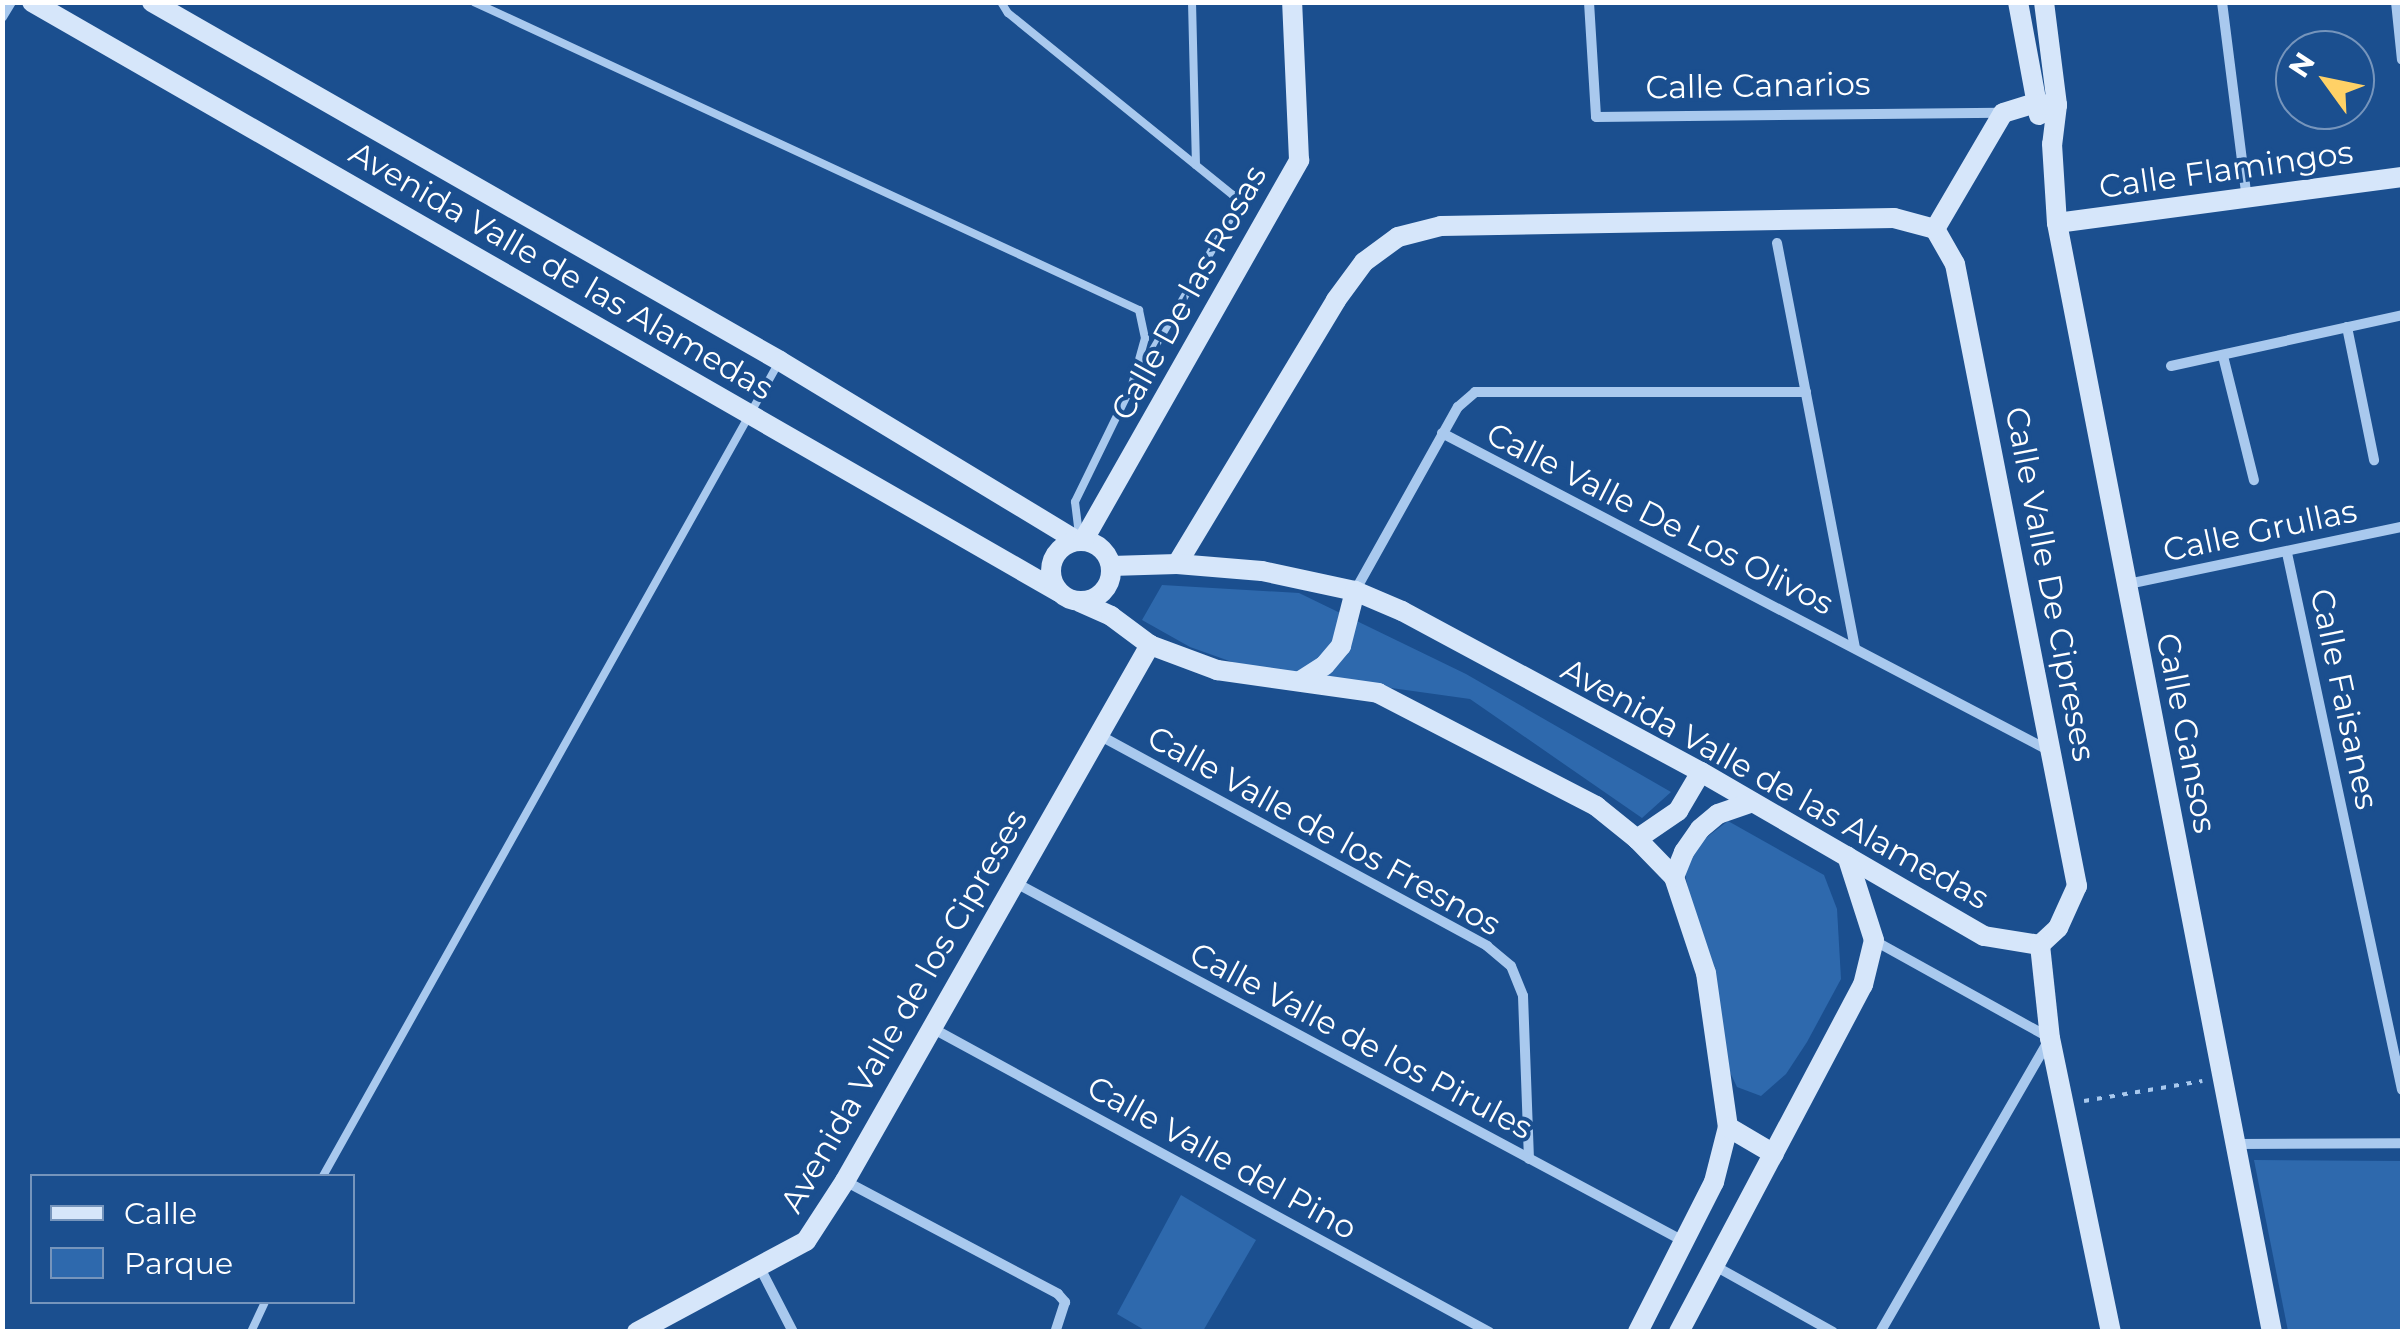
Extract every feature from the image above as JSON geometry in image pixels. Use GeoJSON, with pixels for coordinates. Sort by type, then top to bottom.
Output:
{"type":"FeatureCollection","features":[{"type":"Feature","properties":{"kind":"street"},"geometry":{"type":"LineString","coordinates":[[2,17],[11,2]]}},
{"type":"Feature","properties":{"kind":"street","name":"Avenida Valle de las Alamedas"},"geometry":{"type":"LineString","coordinates":[[32,2],[1059,592]]}},
{"type":"Feature","properties":{"kind":"street","name":"Avenida Valle de las Alamedas"},"geometry":{"type":"LineString","coordinates":[[152,2],[780,361],[1080,541]]}},
{"type":"Feature","properties":{"kind":"street","name":"Calle De las Rosas"},"geometry":{"type":"LineString","coordinates":[[1080,541],[1299,160],[1292,2]]}},
{"type":"Feature","properties":{"kind":"street","name":"Calle Canarios"},"geometry":{"type":"LineString","coordinates":[[1589,2],[1596,117],[2003,114],[2033,104]]}},
{"type":"Feature","properties":{"kind":"street"},"geometry":{"type":"LineString","coordinates":[[2018,2],[2033,104],[2052,144]]}},
{"type":"Feature","properties":{"kind":"street"},"geometry":{"type":"LineString","coordinates":[[2044,2],[2057,105],[2052,144]]}},
{"type":"Feature","properties":{"kind":"street"},"geometry":{"type":"LineString","coordinates":[[2222,2],[2247,199]]}},
{"type":"Feature","properties":{"kind":"street"},"geometry":{"type":"LineString","coordinates":[[2396,2],[2402,60]]}},
{"type":"Feature","properties":{"kind":"street"},"geometry":{"type":"LineString","coordinates":[[2033,104],[2057,105]]}},
{"type":"Feature","properties":{"kind":"street"},"geometry":{"type":"LineString","coordinates":[[1177,564],[1336,300],[1364,262],[1398,238],[1442,226],[1894,218],[1935,229],[2003,114]]}},
{"type":"Feature","properties":{"kind":"street","name":"Calle Gansos"},"geometry":{"type":"LineString","coordinates":[[2052,144],[2057,223],[2272,1332]]}},
{"type":"Feature","properties":{"kind":"street","name":"Calle Flamingos"},"geometry":{"type":"LineString","coordinates":[[2057,223],[2402,177]]}},
{"type":"Feature","properties":{"kind":"street","name":"Calle Valle De Cipreses"},"geometry":{"type":"LineString","coordinates":[[1935,229],[1955,264],[2078,886],[2058,928],[2040,944]]}},
{"type":"Feature","properties":{"kind":"street","name":"Calle Valle De Los Olivos"},"geometry":{"type":"LineString","coordinates":[[1778,243],[1854,648]]}},
{"type":"Feature","properties":{"kind":"street"},"geometry":{"type":"LineString","coordinates":[[2172,366],[2402,315]]}},
{"type":"Feature","properties":{"kind":"street"},"geometry":{"type":"LineString","coordinates":[[2347,327],[2374,460]]}},
{"type":"Feature","properties":{"kind":"street"},"geometry":{"type":"LineString","coordinates":[[2223,356],[2254,480]]}},
{"type":"Feature","properties":{"kind":"street"},"geometry":{"type":"LineString","coordinates":[[1302,680],[1325,665],[1341,646],[1356,591],[1458,406],[1475,392],[1806,392]]}},
{"type":"Feature","properties":{"kind":"street","name":"Calle Valle De Los Olivos"},"geometry":{"type":"LineString","coordinates":[[1442,434],[2054,754]]}},
{"type":"Feature","properties":{"kind":"street","name":"Calle Grullas"},"geometry":{"type":"LineString","coordinates":[[2126,584],[2402,527]]}},
{"type":"Feature","properties":{"kind":"street"},"geometry":{"type":"LineString","coordinates":[[1080,602],[1104,591],[1111,566],[1102,549],[1080,541],[1055,557],[1052,575],[1059,592],[1080,602],[1111,616],[1150,644],[1217,670],[1378,692],[1596,806],[1637,838],[1674,877],[1706,973],[1728,1127],[1714,1182],[1638,1332]]}},
{"type":"Feature","properties":{"kind":"street","name":"Calle Faisanes"},"geometry":{"type":"LineString","coordinates":[[2287,553],[2402,1090]]}},
{"type":"Feature","properties":{"kind":"street","name":"Avenida Valle de las Alamedas"},"geometry":{"type":"LineString","coordinates":[[1111,566],[1177,564],[1308,578],[1356,591],[1402,611],[1701,772],[1984,936],[2040,944]]}},
{"type":"Feature","properties":{"kind":"street","name":"Avenida Valle de los Cipreses"},"geometry":{"type":"LineString","coordinates":[[637,1332],[806,1241],[846,1180],[1150,644]]}},
{"type":"Feature","properties":{"kind":"street","name":"Calle Valle de los Fresnos"},"geometry":{"type":"LineString","coordinates":[[1098,735],[1487,946],[1511,966],[1524,996],[1529,1159]]}},
{"type":"Feature","properties":{"kind":"street"},"geometry":{"type":"LineString","coordinates":[[1637,838],[1678,811],[1701,772]]}},
{"type":"Feature","properties":{"kind":"street"},"geometry":{"type":"LineString","coordinates":[[1674,877],[1700,828],[1718,814],[1752,802]]}},
{"type":"Feature","properties":{"kind":"street"},"geometry":{"type":"LineString","coordinates":[[1679,1332],[1856,999],[1874,940],[1848,856]]}},
{"type":"Feature","properties":{"kind":"street","name":"Calle Valle de los Pirules"},"geometry":{"type":"LineString","coordinates":[[1013,882],[1686,1243]]}},
{"type":"Feature","properties":{"kind":"street"},"geometry":{"type":"LineString","coordinates":[[1874,940],[2050,1038]]}},
{"type":"Feature","properties":{"kind":"street"},"geometry":{"type":"LineString","coordinates":[[2040,944],[2050,1038],[2111,1332]]}},
{"type":"Feature","properties":{"kind":"street","name":"Calle Valle del Pino"},"geometry":{"type":"LineString","coordinates":[[931,1028],[1489,1332]]}},
{"type":"Feature","properties":{"kind":"street"},"geometry":{"type":"LineString","coordinates":[[1880,1332],[2050,1038]]}},
{"type":"Feature","properties":{"kind":"street"},"geometry":{"type":"LineString","coordinates":[[1728,1127],[1774,1154]]}},
{"type":"Feature","properties":{"kind":"street"},"geometry":{"type":"LineString","coordinates":[[2237,1144],[2402,1144]]}},
{"type":"Feature","properties":{"kind":"street"},"geometry":{"type":"LineString","coordinates":[[846,1180],[1058,1294],[1065,1302],[1054,1332]]}},
{"type":"Feature","properties":{"kind":"street"},"geometry":{"type":"LineString","coordinates":[[759,1266],[793,1332]]}},
{"type":"Feature","properties":{"kind":"street"},"geometry":{"type":"LineString","coordinates":[[1714,1266],[1833,1332]]}},
{"type":"Feature","properties":{"kind":"lane"},"geometry":{"type":"LineString","coordinates":[[474,2],[1139,310],[1145,338],[1132,386]]}},
{"type":"Feature","properties":{"kind":"lane"},"geometry":{"type":"LineString","coordinates":[[1001,2],[1008,13],[1233,194],[1238,206],[1132,386],[1075,502],[1074,521],[1080,541]]}},
{"type":"Feature","properties":{"kind":"lane"},"geometry":{"type":"LineString","coordinates":[[1192,2],[1196,165]]}},
{"type":"Feature","properties":{"kind":"lane"},"geometry":{"type":"LineString","coordinates":[[325,1174],[780,361]]}},
{"type":"Feature","properties":{"kind":"lane"},"geometry":{"type":"LineString","coordinates":[[250,1332],[264,1304]]}},
{"type":"Feature","properties":{"kind":"path"},"geometry":{"type":"LineString","coordinates":[[2064,1105],[2224,1078]]}},
{"type":"Feature","properties":{"kind":"green space"},"geometry":{"type":"Polygon","coordinates":[[[1162,585],[1299,593],[1466,674],[1671,792],[1642,818],[1470,699],[1249,668],[1190,647],[1142,620],[1162,585]]]}},
{"type":"Feature","properties":{"kind":"green space"},"geometry":{"type":"Polygon","coordinates":[[[1728,821],[1824,875],[1837,909],[1841,979],[1786,1074],[1761,1096],[1737,1087],[1727,1066],[1683,865],[1682,856],[1728,821]]]}},
{"type":"Feature","properties":{"kind":"green space"},"geometry":{"type":"Polygon","coordinates":[[[2254,1160],[2402,1161],[2402,1331],[2288,1331],[2254,1160]]]}},
{"type":"Feature","properties":{"kind":"green space"},"geometry":{"type":"Polygon","coordinates":[[[1181,1195],[1256,1240],[1203,1331],[1146,1331],[1117,1314],[1181,1195]]]}}]}
